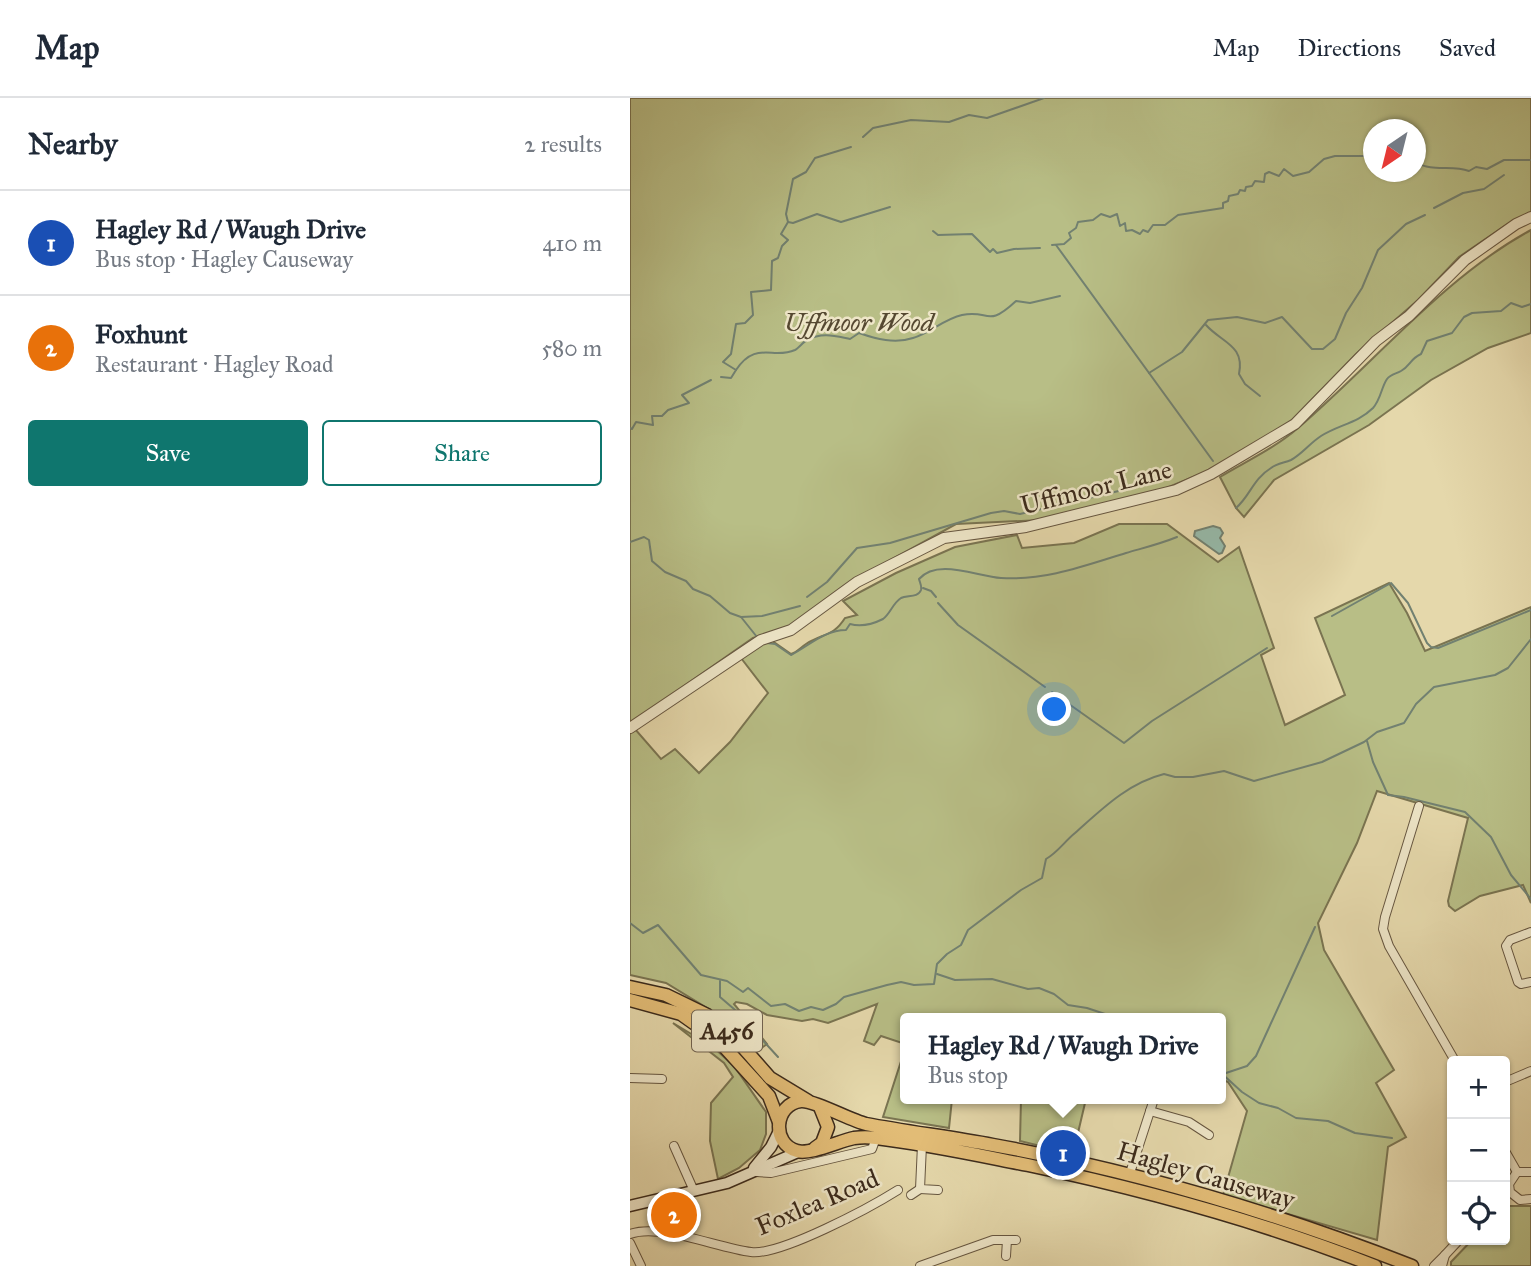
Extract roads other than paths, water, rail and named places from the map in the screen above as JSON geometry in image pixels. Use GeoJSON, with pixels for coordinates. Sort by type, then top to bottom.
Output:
{"type":"FeatureCollection","features":[{"type":"Feature","properties":{"kind":"highway","name":"A456"},"geometry":{"type":"LineString","coordinates":[[630,987],[666,995],[707,1015],[741,1045],[770,1078],[814,1104]]}},
{"type":"Feature","properties":{"kind":"highway","name":"A456"},"geometry":{"type":"LineString","coordinates":[[630,1000],[681,1014],[719,1041],[769,1096],[788,1148],[798,1152]]}},
{"type":"Feature","properties":{"kind":"highway"},"geometry":{"type":"LineString","coordinates":[[779,1127],[783,1111],[790,1104],[814,1104],[825,1116],[828,1127],[822,1143],[815,1149],[798,1152]]}},
{"type":"Feature","properties":{"kind":"highway","name":"Hagley Causeway"},"geometry":{"type":"LineString","coordinates":[[814,1104],[866,1124],[993,1145],[1129,1176],[1259,1211],[1412,1266]]}},
{"type":"Feature","properties":{"kind":"highway","name":"Hagley Causeway"},"geometry":{"type":"LineString","coordinates":[[815,1149],[857,1138],[876,1138],[922,1144],[1087,1178],[1177,1201],[1308,1241],[1375,1266]]}},
{"type":"Feature","properties":{"kind":"main road"},"geometry":{"type":"LineString","coordinates":[[751,1171],[771,1147],[779,1127]]}},
{"type":"Feature","properties":{"kind":"main road"},"geometry":{"type":"LineString","coordinates":[[630,1206],[727,1183],[798,1152]]}},
{"type":"Feature","properties":{"kind":"street","name":"Uffmoor Lane"},"geometry":{"type":"LineString","coordinates":[[630,728],[761,640],[791,630],[857,582],[944,538],[1026,527],[1176,490],[1211,474],[1295,424],[1376,341],[1409,316],[1465,260],[1516,224],[1531,217]]}},
{"type":"Feature","properties":{"kind":"street"},"geometry":{"type":"LineString","coordinates":[[1419,806],[1383,929],[1389,946],[1452,1056]]}},
{"type":"Feature","properties":{"kind":"street"},"geometry":{"type":"LineString","coordinates":[[1531,932],[1510,940],[1506,946],[1518,982],[1531,982]]}},
{"type":"Feature","properties":{"kind":"street"},"geometry":{"type":"LineString","coordinates":[[1510,1080],[1531,1071]]}},
{"type":"Feature","properties":{"kind":"street"},"geometry":{"type":"LineString","coordinates":[[630,1078],[662,1080]]}},
{"type":"Feature","properties":{"kind":"street"},"geometry":{"type":"LineString","coordinates":[[1129,1176],[1152,1104]]}},
{"type":"Feature","properties":{"kind":"street"},"geometry":{"type":"LineString","coordinates":[[1150,1111],[1189,1122],[1209,1135]]}},
{"type":"Feature","properties":{"kind":"street"},"geometry":{"type":"LineString","coordinates":[[751,1171],[771,1173],[872,1149],[876,1138]]}},
{"type":"Feature","properties":{"kind":"street"},"geometry":{"type":"LineString","coordinates":[[920,1189],[922,1144]]}},
{"type":"Feature","properties":{"kind":"street"},"geometry":{"type":"LineString","coordinates":[[674,1146],[694,1191]]}},
{"type":"Feature","properties":{"kind":"street"},"geometry":{"type":"LineString","coordinates":[[1510,1160],[1517,1172]]}},
{"type":"Feature","properties":{"kind":"street"},"geometry":{"type":"LineString","coordinates":[[1517,1172],[1531,1172]]}},
{"type":"Feature","properties":{"kind":"street"},"geometry":{"type":"LineString","coordinates":[[1510,1182],[1517,1172]]}},
{"type":"Feature","properties":{"kind":"street"},"geometry":{"type":"LineString","coordinates":[[911,1195],[920,1189],[939,1190]]}},
{"type":"Feature","properties":{"kind":"street","name":"Foxlea Road"},"geometry":{"type":"LineString","coordinates":[[630,1234],[653,1231],[753,1253],[771,1250],[862,1212],[898,1190]]}},
{"type":"Feature","properties":{"kind":"street"},"geometry":{"type":"LineString","coordinates":[[1510,1198],[1531,1199]]}},
{"type":"Feature","properties":{"kind":"street"},"geometry":{"type":"LineString","coordinates":[[920,1266],[993,1240],[1011,1240],[1006,1256]]}},
{"type":"Feature","properties":{"kind":"street"},"geometry":{"type":"LineString","coordinates":[[630,1243],[642,1266]]}},
{"type":"Feature","properties":{"kind":"street"},"geometry":{"type":"LineString","coordinates":[[1434,1266],[1454,1245]]}},
{"type":"Feature","properties":{"kind":"street"},"geometry":{"type":"LineString","coordinates":[[1443,1266],[1444,1255]]}},
{"type":"Feature","properties":{"kind":"waterway"},"geometry":{"type":"LineString","coordinates":[[863,137],[873,128],[911,120],[949,122],[969,115],[987,118],[1044,98]]}},
{"type":"Feature","properties":{"kind":"waterway"},"geometry":{"type":"LineString","coordinates":[[721,377],[731,378],[736,370],[723,362],[731,354],[736,324],[745,323],[753,315],[751,292],[771,290],[772,261],[778,258],[782,246],[788,240],[781,234],[788,222],[786,214],[793,179],[806,172],[815,158],[851,147]]}},
{"type":"Feature","properties":{"kind":"waterway"},"geometry":{"type":"LineString","coordinates":[[1052,245],[1064,244],[1071,238],[1069,233],[1076,228],[1078,222],[1093,220],[1101,214],[1110,217],[1117,214],[1120,226],[1125,223],[1126,231],[1132,230],[1140,234],[1143,230],[1148,232],[1153,225],[1165,225],[1178,215],[1223,208],[1223,203],[1228,201],[1229,196],[1238,194],[1240,190],[1245,191],[1246,187],[1252,186],[1255,181],[1264,182],[1265,174],[1269,172],[1279,176],[1284,169],[1293,176],[1309,172],[1324,159],[1335,156],[1363,156]]}},
{"type":"Feature","properties":{"kind":"waterway"},"geometry":{"type":"LineString","coordinates":[[1426,166],[1469,171],[1476,167],[1487,169],[1504,160],[1531,160]]}},
{"type":"Feature","properties":{"kind":"waterway"},"geometry":{"type":"LineString","coordinates":[[1434,208],[1463,193],[1484,189],[1504,175]]}},
{"type":"Feature","properties":{"kind":"waterway"},"geometry":{"type":"LineString","coordinates":[[788,222],[793,223],[817,214],[841,222],[890,207]]}},
{"type":"Feature","properties":{"kind":"waterway"},"geometry":{"type":"LineString","coordinates":[[1149,373],[1182,352],[1208,320],[1237,317],[1265,323],[1282,317],[1312,349],[1323,349],[1335,339],[1346,313],[1362,288],[1378,250],[1406,224],[1425,215]]}},
{"type":"Feature","properties":{"kind":"waterway"},"geometry":{"type":"LineString","coordinates":[[933,231],[938,235],[972,234],[990,252],[993,249],[997,253],[1040,248]]}},
{"type":"Feature","properties":{"kind":"waterway"},"geometry":{"type":"LineString","coordinates":[[1056,245],[1213,461]]}},
{"type":"Feature","properties":{"kind":"waterway"},"geometry":{"type":"LineString","coordinates":[[736,370],[743,361],[758,353],[787,353],[818,336],[850,339],[859,333],[886,340],[906,340],[962,315],[993,316],[1016,301],[1030,303],[1060,296]]}},
{"type":"Feature","properties":{"kind":"waterway"},"geometry":{"type":"LineString","coordinates":[[1236,508],[1265,472],[1291,460],[1321,436],[1361,417],[1373,408],[1387,379],[1421,354],[1427,341],[1452,333],[1464,317],[1472,313],[1501,311],[1511,303],[1522,307],[1531,304]]}},
{"type":"Feature","properties":{"kind":"waterway"},"geometry":{"type":"LineString","coordinates":[[1206,325],[1235,350],[1239,357],[1239,374],[1245,384],[1260,396]]}},
{"type":"Feature","properties":{"kind":"waterway"},"geometry":{"type":"LineString","coordinates":[[630,428],[632,429],[636,422],[653,425],[652,416],[662,416],[668,410],[689,403],[682,395],[711,380]]}},
{"type":"Feature","properties":{"kind":"waterway"},"geometry":{"type":"LineString","coordinates":[[807,597],[827,582],[857,548],[890,543],[991,513],[1004,511],[1020,514],[1123,490]]}},
{"type":"Feature","properties":{"kind":"waterway"},"geometry":{"type":"LineString","coordinates":[[630,542],[644,537],[649,540],[652,561],[665,572],[686,581],[693,589],[710,596],[730,613],[741,617],[762,616],[800,606]]}},
{"type":"Feature","properties":{"kind":"waterway"},"geometry":{"type":"LineString","coordinates":[[767,643],[775,644],[791,655],[824,636],[846,630],[850,624],[862,625],[879,621],[901,598],[920,593],[919,579],[936,570],[957,570],[1001,578],[1048,575],[1177,537]]}},
{"type":"Feature","properties":{"kind":"waterway"},"geometry":{"type":"LineString","coordinates":[[1332,616],[1391,583],[1408,603],[1427,643],[1438,648],[1531,610]]}},
{"type":"Feature","properties":{"kind":"waterway"},"geometry":{"type":"LineString","coordinates":[[923,588],[936,597]]}},
{"type":"Feature","properties":{"kind":"waterway"},"geometry":{"type":"LineString","coordinates":[[938,603],[958,625],[1045,687]]}},
{"type":"Feature","properties":{"kind":"waterway"},"geometry":{"type":"LineString","coordinates":[[741,617],[757,637]]}},
{"type":"Feature","properties":{"kind":"waterway"},"geometry":{"type":"LineString","coordinates":[[630,923],[643,933],[658,925],[701,975],[727,981],[743,992],[748,988],[771,1006],[785,1004],[799,1011],[811,1007],[823,1010],[844,997],[887,985],[901,982],[914,985],[934,984],[937,964],[961,945],[968,930],[1021,890],[1042,878],[1046,859],[1127,790],[1164,774],[1193,777],[1224,771],[1254,781],[1322,762],[1364,742],[1377,732],[1404,723],[1416,704],[1434,687],[1495,675],[1508,668],[1531,639]]}},
{"type":"Feature","properties":{"kind":"waterway"},"geometry":{"type":"LineString","coordinates":[[1052,692],[1124,743],[1152,721],[1267,648]]}},
{"type":"Feature","properties":{"kind":"waterway"},"geometry":{"type":"LineString","coordinates":[[1367,741],[1388,795],[1465,812],[1491,837],[1511,875],[1531,899]]}},
{"type":"Feature","properties":{"kind":"waterway"},"geometry":{"type":"LineString","coordinates":[[1226,1073],[1247,1066],[1256,1056],[1315,927]]}},
{"type":"Feature","properties":{"kind":"waterway"},"geometry":{"type":"LineString","coordinates":[[937,974],[955,980],[992,979],[1028,989],[1039,988],[1054,994],[1068,1005],[1102,1013]]}},
{"type":"Feature","properties":{"kind":"waterway"},"geometry":{"type":"LineString","coordinates":[[720,981],[720,997],[778,1057]]}},
{"type":"Feature","properties":{"kind":"waterway"},"geometry":{"type":"LineString","coordinates":[[1226,1077],[1259,1103],[1278,1108],[1296,1118],[1328,1121],[1355,1133],[1392,1138]]}},
{"type":"Feature","properties":{"kind":"place","name":"Hagley Rd / Waugh Drive"},"geometry":{"type":"Point","coordinates":[1063,1153]}},
{"type":"Feature","properties":{"kind":"place","name":"Foxhunt"},"geometry":{"type":"Point","coordinates":[674,1215]}},
{"type":"Feature","properties":{"kind":"park label","name":"Uffmoor Wood"},"geometry":{"type":"Point","coordinates":[859,322]}}]}
